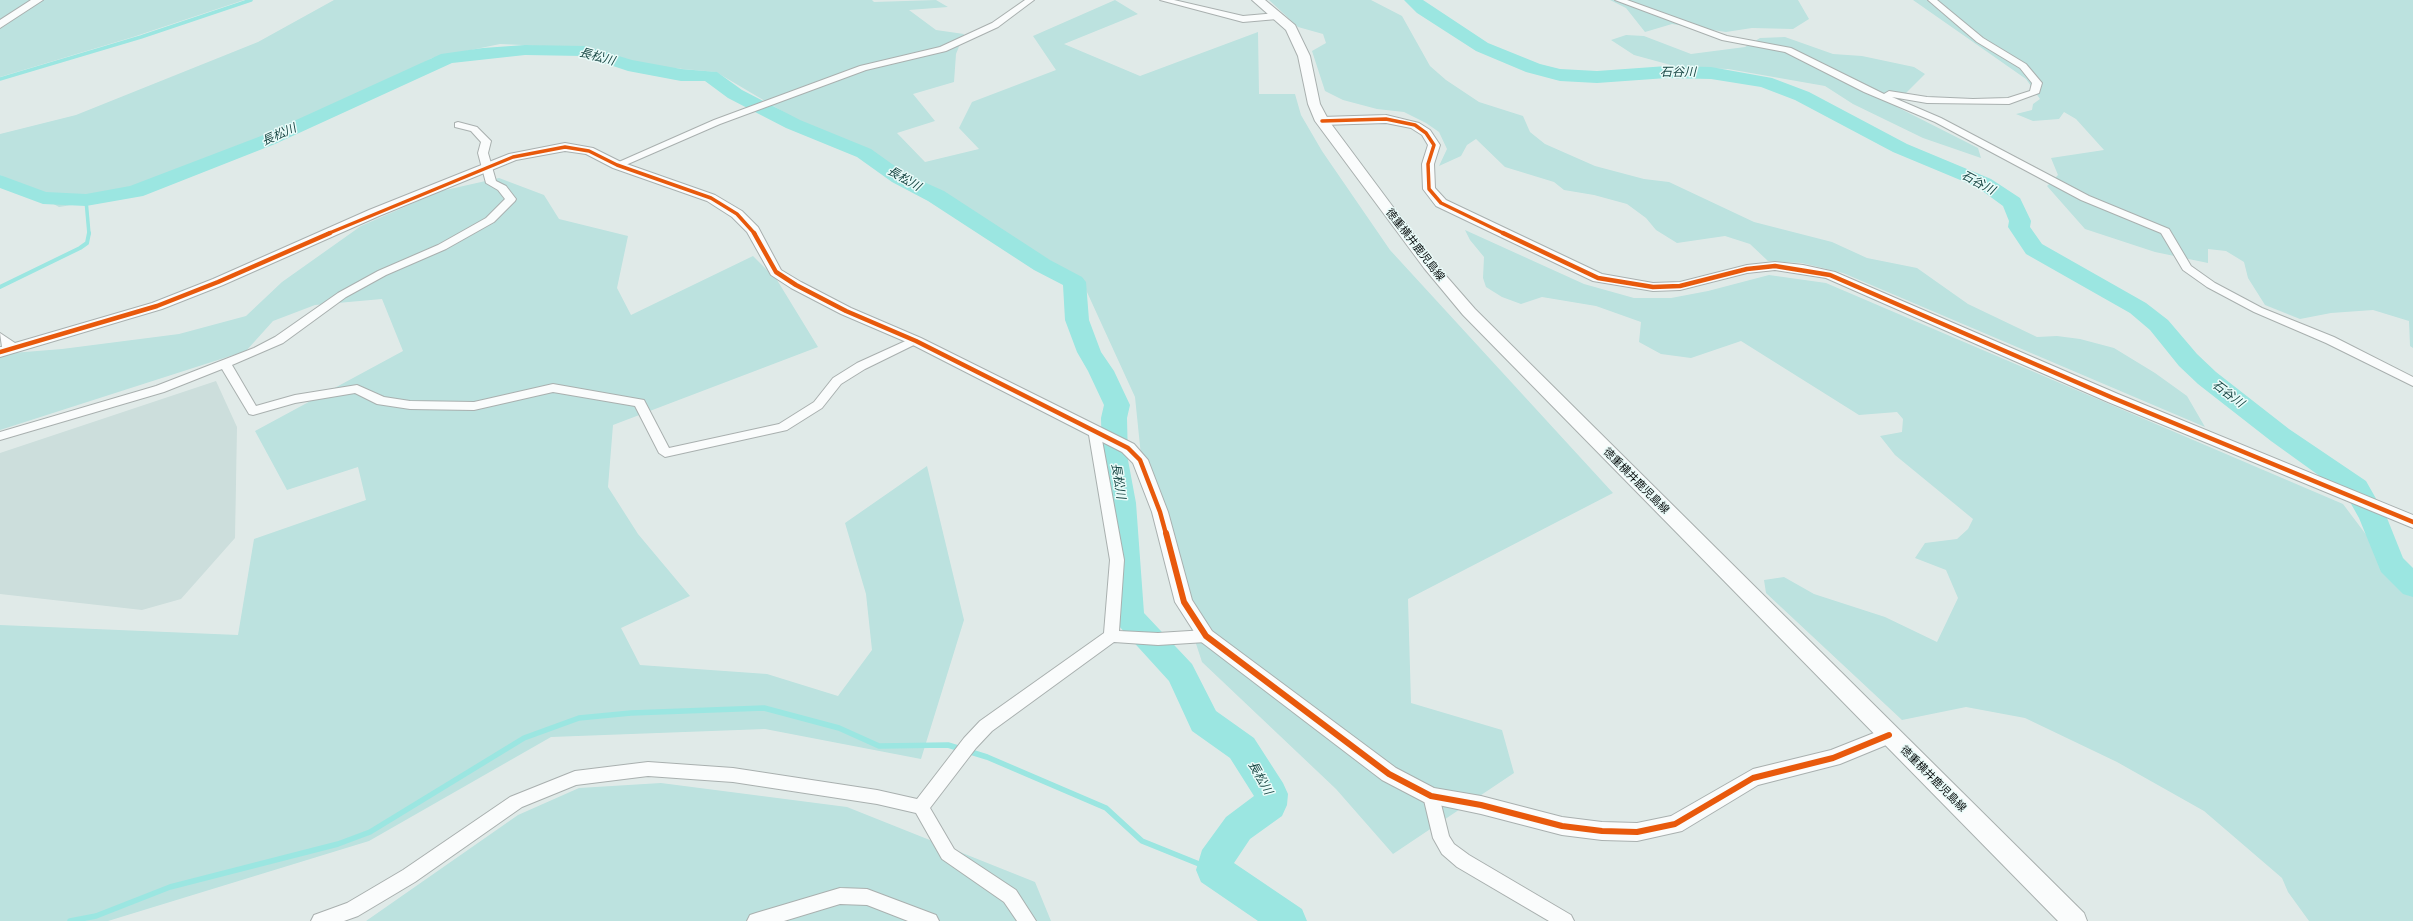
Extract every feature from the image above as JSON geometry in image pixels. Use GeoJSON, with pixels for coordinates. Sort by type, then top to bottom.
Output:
{"type":"FeatureCollection","features":[{"type":"Feature","properties":{"kind":"main road","name":"徳重横井鹿児島線"},"geometry":{"type":"LineString","coordinates":[[1258,0],[1291,28],[1299,42],[1304,56],[1314,104],[1322,121],[1429,266],[1469,312],[2075,921]]}},
{"type":"Feature","properties":{"kind":"street"},"geometry":{"type":"LineString","coordinates":[[0,26],[38,0]]}},
{"type":"Feature","properties":{"kind":"street"},"geometry":{"type":"LineString","coordinates":[[617,165],[717,122],[756,109],[863,68],[884,62],[920,56],[943,49],[995,25],[1030,0]]}},
{"type":"Feature","properties":{"kind":"street"},"geometry":{"type":"LineString","coordinates":[[1164,0],[1243,20],[1277,16]]}},
{"type":"Feature","properties":{"kind":"street"},"geometry":{"type":"LineString","coordinates":[[1619,0],[1725,38],[1788,50],[1867,90],[1938,120],[2085,198],[2165,231],[2187,268],[2211,285],[2258,310],[2330,340],[2413,382]]}},
{"type":"Feature","properties":{"kind":"street"},"geometry":{"type":"LineString","coordinates":[[1867,90],[1927,100],[1973,102],[2009,101],[2034,93],[2037,83],[2023,66],[1980,40],[1932,0]]}},
{"type":"Feature","properties":{"kind":"street"},"geometry":{"type":"LineString","coordinates":[[1322,121],[1386,120],[1415,125],[1426,133],[1434,145],[1428,164],[1429,189],[1441,203],[1598,278],[1653,287],[1680,286],[1747,269],[1775,266],[1803,269],[1830,275],[2113,398],[2413,522]]}},
{"type":"Feature","properties":{"kind":"street"},"geometry":{"type":"LineString","coordinates":[[0,436],[160,390],[225,364],[279,340],[342,295],[382,273],[442,247],[490,220],[510,199],[502,188],[491,183],[483,153],[486,141],[474,130],[458,125]]}},
{"type":"Feature","properties":{"kind":"street"},"geometry":{"type":"LineString","coordinates":[[0,338],[7,350],[157,306],[486,167],[537,151],[565,147],[589,151],[617,165],[711,198],[737,214],[753,230],[776,272],[846,312],[916,341],[1128,448],[1140,460],[1160,512],[1184,602],[1193,620],[1206,636],[1383,770],[1431,796],[1481,805],[1562,826],[1602,831],[1637,832],[1674,824],[1753,778],[1833,758],[1889,735]]}},
{"type":"Feature","properties":{"kind":"street"},"geometry":{"type":"LineString","coordinates":[[225,364],[253,411],[295,399],[357,389],[381,401],[410,405],[474,406],[553,388],[640,403],[665,453],[783,427],[818,404],[837,381],[861,366],[916,341]]}},
{"type":"Feature","properties":{"kind":"street"},"geometry":{"type":"LineString","coordinates":[[1098,432],[1117,560],[1119,638]]}},
{"type":"Feature","properties":{"kind":"street"},"geometry":{"type":"LineString","coordinates":[[921,807],[970,743],[986,726],[1119,638],[1158,639],[1206,636]]}},
{"type":"Feature","properties":{"kind":"street"},"geometry":{"type":"LineString","coordinates":[[320,921],[352,910],[403,880],[516,802],[575,778],[648,769],[733,775],[876,797],[921,807],[948,854],[1010,896],[1027,921]]}},
{"type":"Feature","properties":{"kind":"street"},"geometry":{"type":"LineString","coordinates":[[1431,796],[1441,838],[1448,849],[1463,861],[1565,921]]}},
{"type":"Feature","properties":{"kind":"street"},"geometry":{"type":"LineString","coordinates":[[756,921],[840,896],[867,896],[930,921]]}},
{"type":"Feature","properties":{"kind":"shaded area"},"geometry":{"type":"Polygon","coordinates":[[[0,0],[244,0],[133,37],[0,77],[0,0]]]}},
{"type":"Feature","properties":{"kind":"shaded area"},"geometry":{"type":"Polygon","coordinates":[[[334,0],[872,0],[874,2],[936,0],[948,7],[909,10],[936,30],[964,34],[956,54],[954,82],[913,94],[935,121],[897,133],[925,162],[979,149],[959,128],[972,102],[1056,70],[1033,36],[1115,0],[1138,14],[1064,44],[1140,76],[1258,32],[1259,94],[1295,94],[1301,115],[1322,151],[1390,250],[1613,493],[1408,599],[1411,703],[1502,730],[1514,773],[1393,854],[1336,789],[1202,662],[1144,485],[1135,397],[1081,279],[902,173],[792,117],[716,72],[640,65],[591,48],[500,44],[432,58],[328,114],[123,197],[59,207],[0,175],[0,134],[76,115],[258,42],[334,0]]]}},
{"type":"Feature","properties":{"kind":"shaded area"},"geometry":{"type":"Polygon","coordinates":[[[1269,0],[1371,0],[1402,16],[1430,66],[1446,80],[1479,102],[1523,116],[1530,132],[1545,144],[1595,166],[1644,179],[1669,182],[1754,222],[1832,242],[1867,258],[1917,268],[1968,304],[2037,337],[2057,336],[2080,339],[2114,348],[2155,373],[2187,396],[2205,427],[1843,273],[1802,263],[1768,261],[1750,244],[1725,236],[1677,243],[1656,230],[1646,218],[1627,204],[1594,195],[1564,190],[1554,182],[1505,167],[1476,139],[1467,145],[1461,156],[1439,166],[1447,149],[1439,132],[1426,123],[1404,112],[1377,109],[1343,100],[1325,91],[1312,51],[1326,43],[1323,34],[1298,27],[1269,0]]]}},
{"type":"Feature","properties":{"kind":"shaded area"},"geometry":{"type":"Polygon","coordinates":[[[1610,0],[1798,0],[1809,19],[1793,29],[1752,28],[1726,32],[1672,24],[1645,32],[1626,8],[1610,0]]]}},
{"type":"Feature","properties":{"kind":"shaded area"},"geometry":{"type":"Polygon","coordinates":[[[1913,0],[2413,0],[2413,348],[2410,346],[2409,321],[2373,310],[2331,313],[2300,319],[2265,305],[2248,278],[2244,262],[2226,251],[2208,249],[2208,263],[2155,252],[2085,229],[2047,186],[2058,175],[2051,158],[2104,150],[2076,119],[2064,112],[2059,119],[2033,121],[2016,114],[2032,110],[2033,104],[2040,99],[2026,79],[1913,0]]]}},
{"type":"Feature","properties":{"kind":"shaded area"},"geometry":{"type":"Polygon","coordinates":[[[1626,35],[1644,36],[1691,54],[1745,47],[1760,38],[1785,37],[1833,54],[1862,56],[1914,67],[1925,74],[1906,93],[1897,107],[1978,148],[1981,158],[1923,138],[1853,104],[1825,86],[1728,69],[1678,67],[1634,55],[1611,40],[1626,35]]]}},
{"type":"Feature","properties":{"kind":"shaded area"},"geometry":{"type":"Polygon","coordinates":[[[499,178],[544,195],[559,219],[628,236],[617,288],[631,315],[753,256],[777,280],[818,347],[613,425],[608,487],[638,534],[690,596],[621,628],[640,665],[767,674],[838,696],[872,650],[866,594],[845,523],[927,466],[964,620],[921,759],[765,729],[551,737],[369,841],[108,921],[0,921],[0,625],[238,635],[254,539],[366,500],[358,467],[287,490],[255,431],[403,351],[382,299],[315,305],[273,321],[246,351],[0,430],[0,354],[62,349],[179,334],[246,316],[282,282],[361,226],[441,191],[499,178]]]}},
{"type":"Feature","properties":{"kind":"shaded area"},"geometry":{"type":"Polygon","coordinates":[[[1465,230],[1584,284],[1634,298],[1671,298],[1708,291],[1769,275],[1826,283],[2343,504],[2413,597],[2413,921],[2309,921],[2288,892],[2282,878],[2204,811],[2117,762],[2025,718],[1966,707],[1902,720],[1766,593],[1764,580],[1784,577],[1814,594],[1885,617],[1937,642],[1958,598],[1946,570],[1915,558],[1925,543],[1957,539],[1968,529],[1973,519],[1895,455],[1880,436],[1902,432],[1903,419],[1897,412],[1859,415],[1741,341],[1691,358],[1661,354],[1639,342],[1641,322],[1596,306],[1542,297],[1521,304],[1502,297],[1486,287],[1483,278],[1484,257],[1470,240],[1465,230]]]}},
{"type":"Feature","properties":{"kind":"shaded area"},"geometry":{"type":"Polygon","coordinates":[[[216,381],[237,427],[235,538],[181,599],[142,610],[0,594],[0,453],[216,381]]]}},
{"type":"Feature","properties":{"kind":"shaded area"},"geometry":{"type":"Polygon","coordinates":[[[661,783],[847,807],[1035,882],[1051,921],[366,921],[518,815],[579,788],[661,783]]]}},
{"type":"Feature","properties":{"kind":"waterway"},"geometry":{"type":"LineString","coordinates":[[0,79],[141,37],[251,0]]}},
{"type":"Feature","properties":{"kind":"waterway","name":"石谷川"},"geometry":{"type":"LineString","coordinates":[[1413,0],[1423,9],[1482,47],[1533,68],[1560,75],[1597,77],[1667,72],[1711,73],[1765,82],[1802,96],[1900,148],[1984,183],[2012,203],[2020,221],[2019,227],[2034,249],[2138,308],[2159,325],[2188,360],[2207,378],[2280,435],[2356,488],[2373,518],[2391,564],[2413,586]]}},
{"type":"Feature","properties":{"kind":"waterway","name":"長松川"},"geometry":{"type":"LineString","coordinates":[[0,181],[43,198],[86,200],[135,191],[268,140],[448,58],[483,53],[525,50],[585,51],[628,65],[681,75],[710,76],[735,94],[793,124],[864,153],[899,178],[936,196],[1042,265],[1074,282],[1077,320],[1089,352],[1101,371],[1117,405],[1114,418],[1115,460],[1122,503],[1129,617],[1181,673],[1204,721],[1242,748],[1271,794],[1270,805],[1238,828],[1215,861],[1214,870],[1289,921]]}},
{"type":"Feature","properties":{"kind":"waterway"},"geometry":{"type":"LineString","coordinates":[[86,200],[89,233]]}},
{"type":"Feature","properties":{"kind":"waterway"},"geometry":{"type":"LineString","coordinates":[[0,287],[80,248],[87,243],[89,233]]}},
{"type":"Feature","properties":{"kind":"waterway"},"geometry":{"type":"LineString","coordinates":[[70,921],[96,916],[170,887],[338,844],[370,832],[524,738],[579,718],[631,713],[764,708],[839,728],[879,746],[948,745],[987,757],[1106,808],[1142,841],[1214,870]]}},
{"type":"Feature","properties":{"kind":"cycle path"},"geometry":{"type":"LineString","coordinates":[[1322,121],[1386,119],[1415,125],[1426,133],[1434,145],[1428,164],[1429,189],[1441,203],[1598,278],[1653,287],[1680,286],[1747,269],[1775,266],[1803,269],[1830,275],[2113,398],[2413,522]]}},
{"type":"Feature","properties":{"kind":"cycle path"},"geometry":{"type":"LineString","coordinates":[[0,352],[157,306],[218,282],[374,213],[513,157],[565,147],[589,151],[617,165],[711,198],[737,214],[753,230],[776,272],[796,285],[846,311],[916,341],[1128,448],[1140,460],[1160,512],[1184,602],[1206,636],[1389,774],[1431,796],[1481,805],[1562,826],[1602,831],[1637,832],[1675,824],[1753,778],[1833,758],[1889,735]]}}]}
